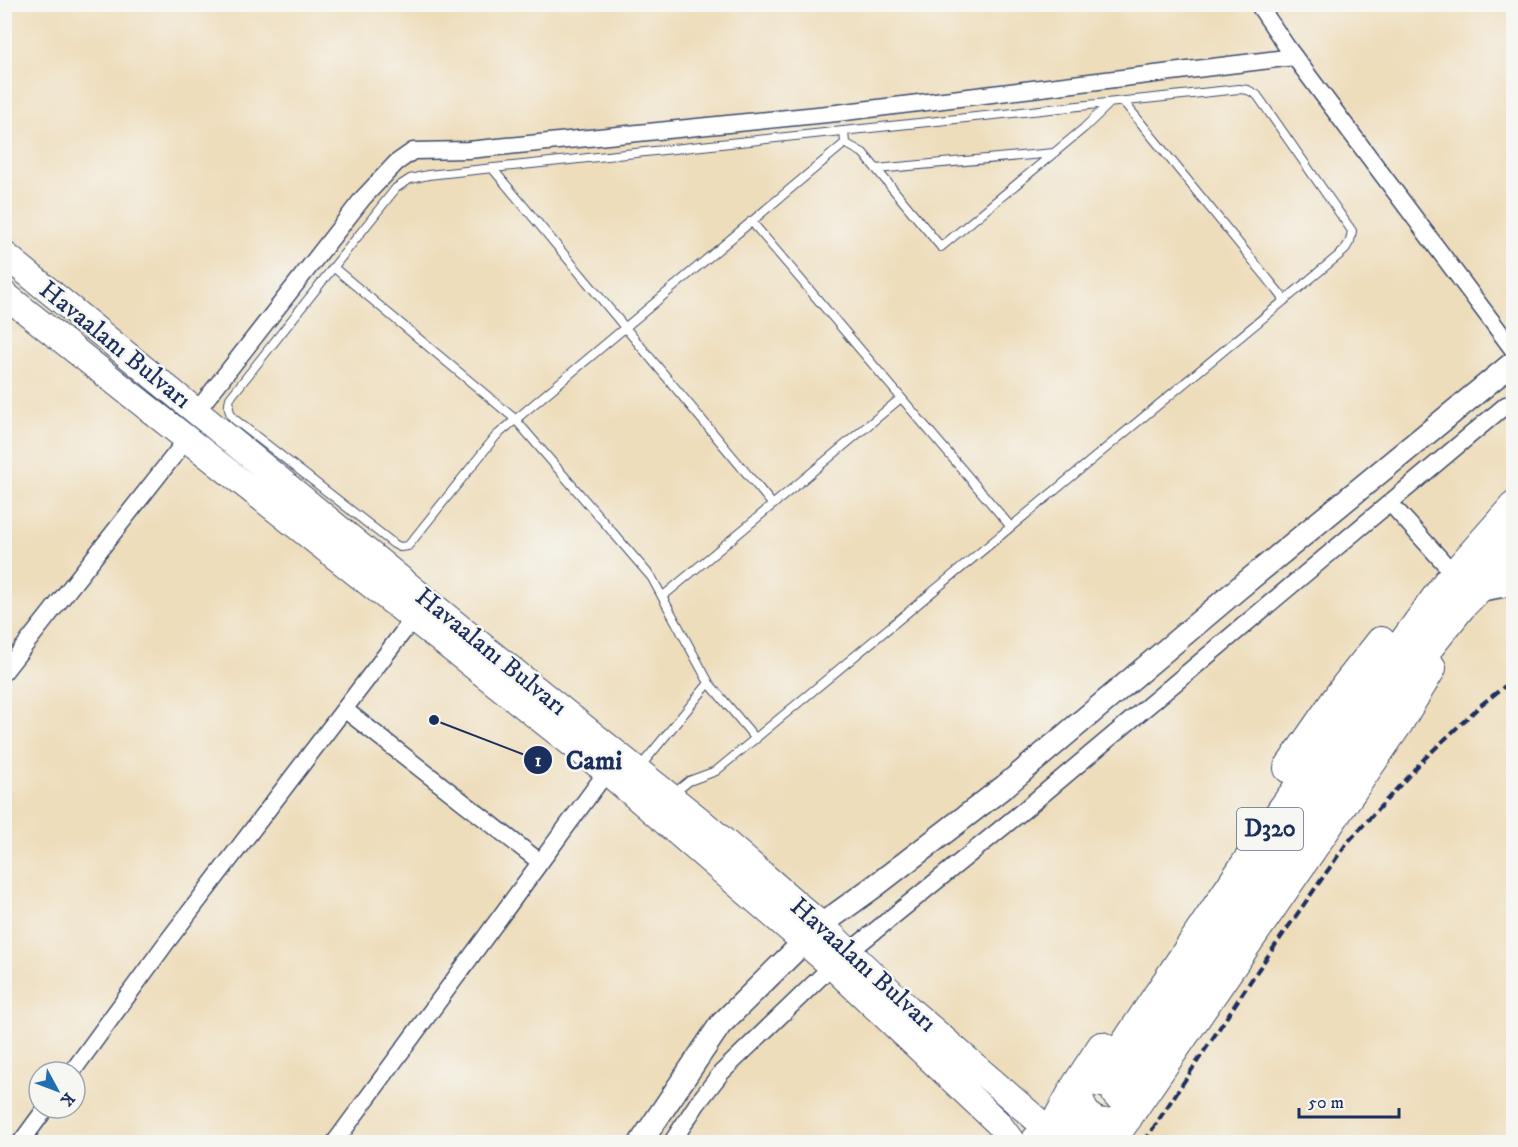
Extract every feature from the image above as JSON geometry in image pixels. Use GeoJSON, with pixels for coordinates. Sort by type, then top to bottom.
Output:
{"type":"FeatureCollection","features":[{"type":"Feature","properties":{"kind":"highway"},"geometry":{"type":"LineString","coordinates":[[1042,1137],[1105,1094],[1398,723],[1424,681],[1459,589],[1514,507]]}},
{"type":"Feature","properties":{"kind":"highway"},"geometry":{"type":"LineString","coordinates":[[1110,1143],[1105,1094],[1299,753],[1346,686],[1388,635],[1514,551]]}},
{"type":"Feature","properties":{"kind":"highway"},"geometry":{"type":"LineString","coordinates":[[1042,1137],[1061,1131],[1071,1133],[1083,1143]]}},
{"type":"Feature","properties":{"kind":"main road","name":"Havaalanı Bulvarı"},"geometry":{"type":"LineString","coordinates":[[4,254],[196,412],[420,610]]}},
{"type":"Feature","properties":{"kind":"main road","name":"Havaalanı Bulvarı"},"geometry":{"type":"LineString","coordinates":[[4,294],[187,439],[420,610],[622,771],[841,959],[910,1010],[1042,1137]]}},
{"type":"Feature","properties":{"kind":"main road","name":"Havaalanı Bulvarı"},"geometry":{"type":"LineString","coordinates":[[841,959],[1002,1136]]}},
{"type":"Feature","properties":{"kind":"street"},"geometry":{"type":"LineString","coordinates":[[1258,4],[1294,57],[1514,351]]}},
{"type":"Feature","properties":{"kind":"street"},"geometry":{"type":"LineString","coordinates":[[196,412],[363,198],[396,163],[413,151],[468,150],[837,113],[1294,57]]}},
{"type":"Feature","properties":{"kind":"street"},"geometry":{"type":"LineString","coordinates":[[641,1143],[720,1025],[812,934],[1005,786],[1248,580],[1514,362]]}},
{"type":"Feature","properties":{"kind":"street"},"geometry":{"type":"LineString","coordinates":[[672,1143],[697,1104],[721,1073],[841,959],[1033,802],[1506,405],[1514,402]]}},
{"type":"Feature","properties":{"kind":"street"},"geometry":{"type":"LineString","coordinates":[[4,672],[187,439]]}},
{"type":"Feature","properties":{"kind":"street"},"geometry":{"type":"LineString","coordinates":[[1390,503],[1459,589],[1508,588],[1514,582]]}},
{"type":"Feature","properties":{"kind":"street"},"geometry":{"type":"LineString","coordinates":[[81,1060],[166,943],[420,610]]}},
{"type":"Feature","properties":{"kind":"street"},"geometry":{"type":"LineString","coordinates":[[344,709],[540,862]]}},
{"type":"Feature","properties":{"kind":"street"},"geometry":{"type":"LineString","coordinates":[[335,1143],[540,862],[622,771]]}},
{"type":"Feature","properties":{"kind":"street"},"geometry":{"type":"LineString","coordinates":[[21,1143],[37,1120]]}},
{"type":"Feature","properties":{"kind":"lane"},"geometry":{"type":"LineString","coordinates":[[664,806],[681,786],[717,771],[1344,251],[1352,231],[1261,99],[1252,92],[1239,89],[419,176],[396,188],[230,398],[229,410],[234,419],[394,544],[404,547],[412,543],[496,436],[845,143]]}},
{"type":"Feature","properties":{"kind":"lane"},"geometry":{"type":"LineString","coordinates":[[1123,101],[1284,300]]}},
{"type":"Feature","properties":{"kind":"lane"},"geometry":{"type":"LineString","coordinates":[[845,143],[863,153],[941,247],[1110,103]]}},
{"type":"Feature","properties":{"kind":"lane"},"geometry":{"type":"LineString","coordinates":[[844,131],[845,143]]}},
{"type":"Feature","properties":{"kind":"lane"},"geometry":{"type":"LineString","coordinates":[[876,169],[1054,153]]}},
{"type":"Feature","properties":{"kind":"lane"},"geometry":{"type":"LineString","coordinates":[[492,168],[773,505]]}},
{"type":"Feature","properties":{"kind":"lane"},"geometry":{"type":"LineString","coordinates":[[751,221],[1011,527]]}},
{"type":"Feature","properties":{"kind":"lane"},"geometry":{"type":"LineString","coordinates":[[333,267],[515,419],[652,578],[709,683],[756,739]]}},
{"type":"Feature","properties":{"kind":"lane"},"geometry":{"type":"LineString","coordinates":[[662,597],[901,398]]}},
{"type":"Feature","properties":{"kind":"lane"},"geometry":{"type":"LineString","coordinates":[[622,771],[709,683]]}},
{"type":"Feature","properties":{"kind":"railway"},"geometry":{"type":"LineString","coordinates":[[1144,1142],[1258,970],[1347,843],[1424,759],[1482,704],[1514,679]]}},
{"type":"Feature","properties":{"kind":"place","name":"Cami"},"geometry":{"type":"Point","coordinates":[434,720]}}]}
